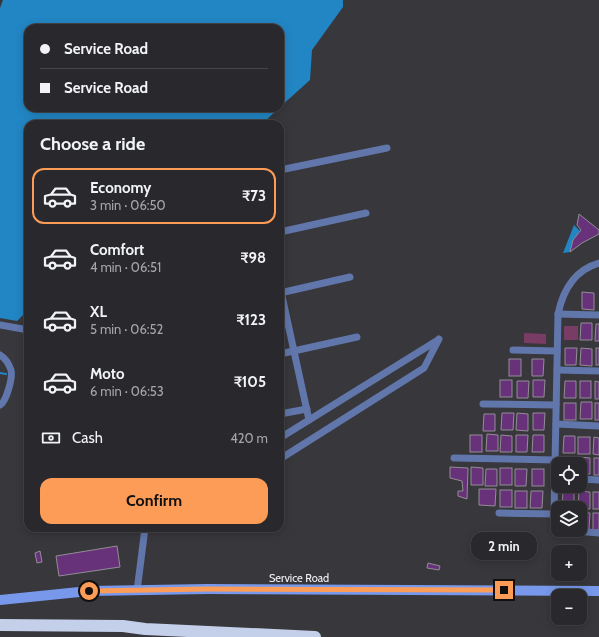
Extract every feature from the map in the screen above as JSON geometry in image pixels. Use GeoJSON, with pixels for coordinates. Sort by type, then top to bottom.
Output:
{"type":"FeatureCollection","features":[{"type":"Feature","properties":{"kind":"highway"},"geometry":{"type":"LineString","coordinates":[[0,625],[123,626],[145,629],[315,637]]}},
{"type":"Feature","properties":{"kind":"main road","name":"Service Road"},"geometry":{"type":"LineString","coordinates":[[0,600],[89,591],[599,590]]}},
{"type":"Feature","properties":{"kind":"street"},"geometry":{"type":"LineString","coordinates":[[284,169],[387,148]]}},
{"type":"Feature","properties":{"kind":"street"},"geometry":{"type":"LineString","coordinates":[[284,231],[366,213]]}},
{"type":"Feature","properties":{"kind":"street"},"geometry":{"type":"LineString","coordinates":[[555,457],[558,314],[562,297],[570,283],[583,270],[599,263]]}},
{"type":"Feature","properties":{"kind":"street"},"geometry":{"type":"LineString","coordinates":[[284,290],[350,277]]}},
{"type":"Feature","properties":{"kind":"street"},"geometry":{"type":"LineString","coordinates":[[284,308],[309,420]]}},
{"type":"Feature","properties":{"kind":"street"},"geometry":{"type":"LineString","coordinates":[[558,314],[599,315]]}},
{"type":"Feature","properties":{"kind":"street"},"geometry":{"type":"LineString","coordinates":[[0,325],[23,329]]}},
{"type":"Feature","properties":{"kind":"street"},"geometry":{"type":"LineString","coordinates":[[284,353],[357,338]]}},
{"type":"Feature","properties":{"kind":"street"},"geometry":{"type":"LineString","coordinates":[[284,436],[439,339],[424,368],[284,456]]}},
{"type":"Feature","properties":{"kind":"street"},"geometry":{"type":"LineString","coordinates":[[513,350],[557,350]]}},
{"type":"Feature","properties":{"kind":"street"},"geometry":{"type":"LineString","coordinates":[[0,355],[7,362],[11,372],[5,401],[0,405]]}},
{"type":"Feature","properties":{"kind":"street"},"geometry":{"type":"LineString","coordinates":[[557,370],[599,371]]}},
{"type":"Feature","properties":{"kind":"street"},"geometry":{"type":"LineString","coordinates":[[483,404],[556,405]]}},
{"type":"Feature","properties":{"kind":"street"},"geometry":{"type":"LineString","coordinates":[[284,413],[307,408]]}},
{"type":"Feature","properties":{"kind":"street"},"geometry":{"type":"LineString","coordinates":[[556,424],[599,426]]}},
{"type":"Feature","properties":{"kind":"street"},"geometry":{"type":"LineString","coordinates":[[454,458],[551,460]]}},
{"type":"Feature","properties":{"kind":"street"},"geometry":{"type":"LineString","coordinates":[[587,479],[599,480]]}},
{"type":"Feature","properties":{"kind":"street"},"geometry":{"type":"LineString","coordinates":[[499,513],[551,514]]}},
{"type":"Feature","properties":{"kind":"street"},"geometry":{"type":"LineString","coordinates":[[137,591],[144,532]]}},
{"type":"Feature","properties":{"kind":"street"},"geometry":{"type":"LineString","coordinates":[[587,532],[599,533]]}},
{"type":"Feature","properties":{"kind":"shaded area"},"geometry":{"type":"Polygon","coordinates":[[[564,326],[578,326],[578,340],[564,340],[564,326]]]}},
{"type":"Feature","properties":{"kind":"shaded area"},"geometry":{"type":"Polygon","coordinates":[[[524,333],[546,334],[546,344],[524,343],[524,333]]]}},
{"type":"Feature","properties":{"kind":"water"},"geometry":{"type":"Polygon","coordinates":[[[3,0],[343,0],[343,7],[312,50],[310,80],[284,103],[284,24],[24,24],[24,112],[275,112],[266,120],[24,120],[24,314],[17,321],[0,318],[0,8],[3,0]]]}},
{"type":"Feature","properties":{"kind":"water"},"geometry":{"type":"Polygon","coordinates":[[[574,225],[580,231],[573,240],[570,252],[563,253],[574,225]]]}},
{"type":"Feature","properties":{"kind":"building"},"geometry":{"type":"Polygon","coordinates":[[[579,214],[599,230],[599,234],[582,243],[570,252],[573,240],[581,230],[577,225],[579,214]]]}},
{"type":"Feature","properties":{"kind":"building"},"geometry":{"type":"Polygon","coordinates":[[[582,292],[594,293],[594,310],[582,309],[582,292]]]}},
{"type":"Feature","properties":{"kind":"building"},"geometry":{"type":"Polygon","coordinates":[[[581,323],[592,323],[592,340],[580,340],[581,323]]]}},
{"type":"Feature","properties":{"kind":"building"},"geometry":{"type":"Polygon","coordinates":[[[596,324],[599,324],[599,341],[595,341],[596,324]]]}},
{"type":"Feature","properties":{"kind":"building"},"geometry":{"type":"Polygon","coordinates":[[[565,348],[577,348],[576,365],[565,365],[565,348]]]}},
{"type":"Feature","properties":{"kind":"building"},"geometry":{"type":"Polygon","coordinates":[[[581,348],[592,349],[592,366],[580,365],[581,348]]]}},
{"type":"Feature","properties":{"kind":"building"},"geometry":{"type":"Polygon","coordinates":[[[596,348],[599,348],[599,365],[596,365],[596,348]]]}},
{"type":"Feature","properties":{"kind":"building"},"geometry":{"type":"Polygon","coordinates":[[[509,359],[521,359],[521,376],[509,376],[509,359]]]}},
{"type":"Feature","properties":{"kind":"building"},"geometry":{"type":"Polygon","coordinates":[[[532,359],[544,359],[543,376],[532,376],[532,359]]]}},
{"type":"Feature","properties":{"kind":"building"},"geometry":{"type":"Polygon","coordinates":[[[500,380],[512,380],[512,397],[500,397],[500,380]]]}},
{"type":"Feature","properties":{"kind":"building"},"geometry":{"type":"Polygon","coordinates":[[[533,380],[545,380],[544,397],[533,397],[533,380]]]}},
{"type":"Feature","properties":{"kind":"building"},"geometry":{"type":"Polygon","coordinates":[[[517,381],[529,381],[528,398],[517,398],[517,381]]]}},
{"type":"Feature","properties":{"kind":"building"},"geometry":{"type":"Polygon","coordinates":[[[565,381],[576,381],[576,398],[564,398],[565,381]]]}},
{"type":"Feature","properties":{"kind":"building"},"geometry":{"type":"Polygon","coordinates":[[[580,381],[591,381],[591,398],[580,398],[580,381]]]}},
{"type":"Feature","properties":{"kind":"building"},"geometry":{"type":"Polygon","coordinates":[[[595,381],[599,382],[599,399],[595,399],[595,381]]]}},
{"type":"Feature","properties":{"kind":"building"},"geometry":{"type":"Polygon","coordinates":[[[581,402],[592,402],[592,419],[580,419],[581,402]]]}},
{"type":"Feature","properties":{"kind":"building"},"geometry":{"type":"Polygon","coordinates":[[[564,403],[576,403],[576,420],[564,420],[564,403]]]}},
{"type":"Feature","properties":{"kind":"building"},"geometry":{"type":"Polygon","coordinates":[[[595,403],[599,403],[599,420],[595,420],[595,403]]]}},
{"type":"Feature","properties":{"kind":"building"},"geometry":{"type":"Polygon","coordinates":[[[502,413],[514,413],[513,430],[501,430],[502,413]]]}},
{"type":"Feature","properties":{"kind":"building"},"geometry":{"type":"Polygon","coordinates":[[[517,413],[528,414],[528,431],[516,430],[517,413]]]}},
{"type":"Feature","properties":{"kind":"building"},"geometry":{"type":"Polygon","coordinates":[[[533,413],[545,413],[544,430],[533,430],[533,413]]]}},
{"type":"Feature","properties":{"kind":"building"},"geometry":{"type":"Polygon","coordinates":[[[484,414],[495,414],[495,431],[483,431],[484,414]]]}},
{"type":"Feature","properties":{"kind":"building"},"geometry":{"type":"Polygon","coordinates":[[[487,434],[498,435],[498,451],[486,451],[487,434]]]}},
{"type":"Feature","properties":{"kind":"building"},"geometry":{"type":"Polygon","coordinates":[[[470,435],[482,435],[482,452],[470,452],[470,435]]]}},
{"type":"Feature","properties":{"kind":"building"},"geometry":{"type":"Polygon","coordinates":[[[501,435],[512,436],[512,452],[500,452],[501,435]]]}},
{"type":"Feature","properties":{"kind":"building"},"geometry":{"type":"Polygon","coordinates":[[[516,435],[528,435],[527,452],[516,452],[516,435]]]}},
{"type":"Feature","properties":{"kind":"building"},"geometry":{"type":"Polygon","coordinates":[[[533,435],[544,435],[544,452],[532,452],[533,435]]]}},
{"type":"Feature","properties":{"kind":"building"},"geometry":{"type":"Polygon","coordinates":[[[564,436],[575,436],[575,453],[563,453],[564,436]]]}},
{"type":"Feature","properties":{"kind":"building"},"geometry":{"type":"Polygon","coordinates":[[[578,437],[590,437],[590,454],[578,454],[578,437]]]}},
{"type":"Feature","properties":{"kind":"building"},"geometry":{"type":"Polygon","coordinates":[[[594,437],[599,438],[599,455],[593,454],[594,437]]]}},
{"type":"Feature","properties":{"kind":"building"},"geometry":{"type":"Polygon","coordinates":[[[587,458],[590,458],[590,474],[587,474],[587,458]]]}},
{"type":"Feature","properties":{"kind":"building"},"geometry":{"type":"Polygon","coordinates":[[[594,458],[599,458],[599,475],[594,475],[594,458]]]}},
{"type":"Feature","properties":{"kind":"building"},"geometry":{"type":"Polygon","coordinates":[[[450,467],[468,468],[467,499],[458,496],[458,491],[463,491],[462,481],[450,478],[450,467]]]}},
{"type":"Feature","properties":{"kind":"building"},"geometry":{"type":"Polygon","coordinates":[[[471,467],[483,468],[483,485],[471,485],[471,467]]]}},
{"type":"Feature","properties":{"kind":"building"},"geometry":{"type":"Polygon","coordinates":[[[500,468],[512,468],[512,485],[500,485],[500,468]]]}},
{"type":"Feature","properties":{"kind":"building"},"geometry":{"type":"Polygon","coordinates":[[[486,469],[497,469],[497,486],[485,486],[486,469]]]}},
{"type":"Feature","properties":{"kind":"building"},"geometry":{"type":"Polygon","coordinates":[[[515,469],[527,469],[526,486],[515,486],[515,469]]]}},
{"type":"Feature","properties":{"kind":"building"},"geometry":{"type":"Polygon","coordinates":[[[532,469],[544,469],[544,486],[532,486],[532,469]]]}},
{"type":"Feature","properties":{"kind":"building"},"geometry":{"type":"Polygon","coordinates":[[[479,489],[496,489],[495,506],[479,505],[479,489]]]}},
{"type":"Feature","properties":{"kind":"building"},"geometry":{"type":"Polygon","coordinates":[[[500,490],[512,490],[512,507],[500,507],[500,490]]]}},
{"type":"Feature","properties":{"kind":"building"},"geometry":{"type":"Polygon","coordinates":[[[515,491],[527,491],[527,508],[515,508],[515,491]]]}},
{"type":"Feature","properties":{"kind":"building"},"geometry":{"type":"Polygon","coordinates":[[[531,491],[543,491],[542,508],[530,508],[531,491]]]}},
{"type":"Feature","properties":{"kind":"building"},"geometry":{"type":"Polygon","coordinates":[[[590,492],[590,509],[587,509],[587,501],[578,501],[579,493],[590,492]]]}},
{"type":"Feature","properties":{"kind":"building"},"geometry":{"type":"Polygon","coordinates":[[[593,492],[599,492],[599,509],[593,509],[593,492]]]}},
{"type":"Feature","properties":{"kind":"building"},"geometry":{"type":"Polygon","coordinates":[[[563,493],[574,493],[574,501],[562,501],[563,493]]]}},
{"type":"Feature","properties":{"kind":"building"},"geometry":{"type":"Polygon","coordinates":[[[587,513],[590,513],[589,530],[587,530],[587,513]]]}},
{"type":"Feature","properties":{"kind":"building"},"geometry":{"type":"Polygon","coordinates":[[[593,513],[599,513],[599,530],[593,530],[593,513]]]}},
{"type":"Feature","properties":{"kind":"building"},"geometry":{"type":"Polygon","coordinates":[[[117,546],[120,567],[59,576],[56,556],[117,546]]]}},
{"type":"Feature","properties":{"kind":"building"},"geometry":{"type":"Polygon","coordinates":[[[40,551],[42,562],[37,563],[35,553],[40,551]]]}},
{"type":"Feature","properties":{"kind":"building"},"geometry":{"type":"Polygon","coordinates":[[[428,563],[440,566],[439,570],[427,568],[428,563]]]}},
{"type":"Feature","properties":{"kind":"waterway"},"geometry":{"type":"LineString","coordinates":[[0,373],[6,374]]}},
{"type":"Feature","properties":{"kind":"route"},"geometry":{"type":"LineString","coordinates":[[89,591],[207,589],[504,590]]}}]}
